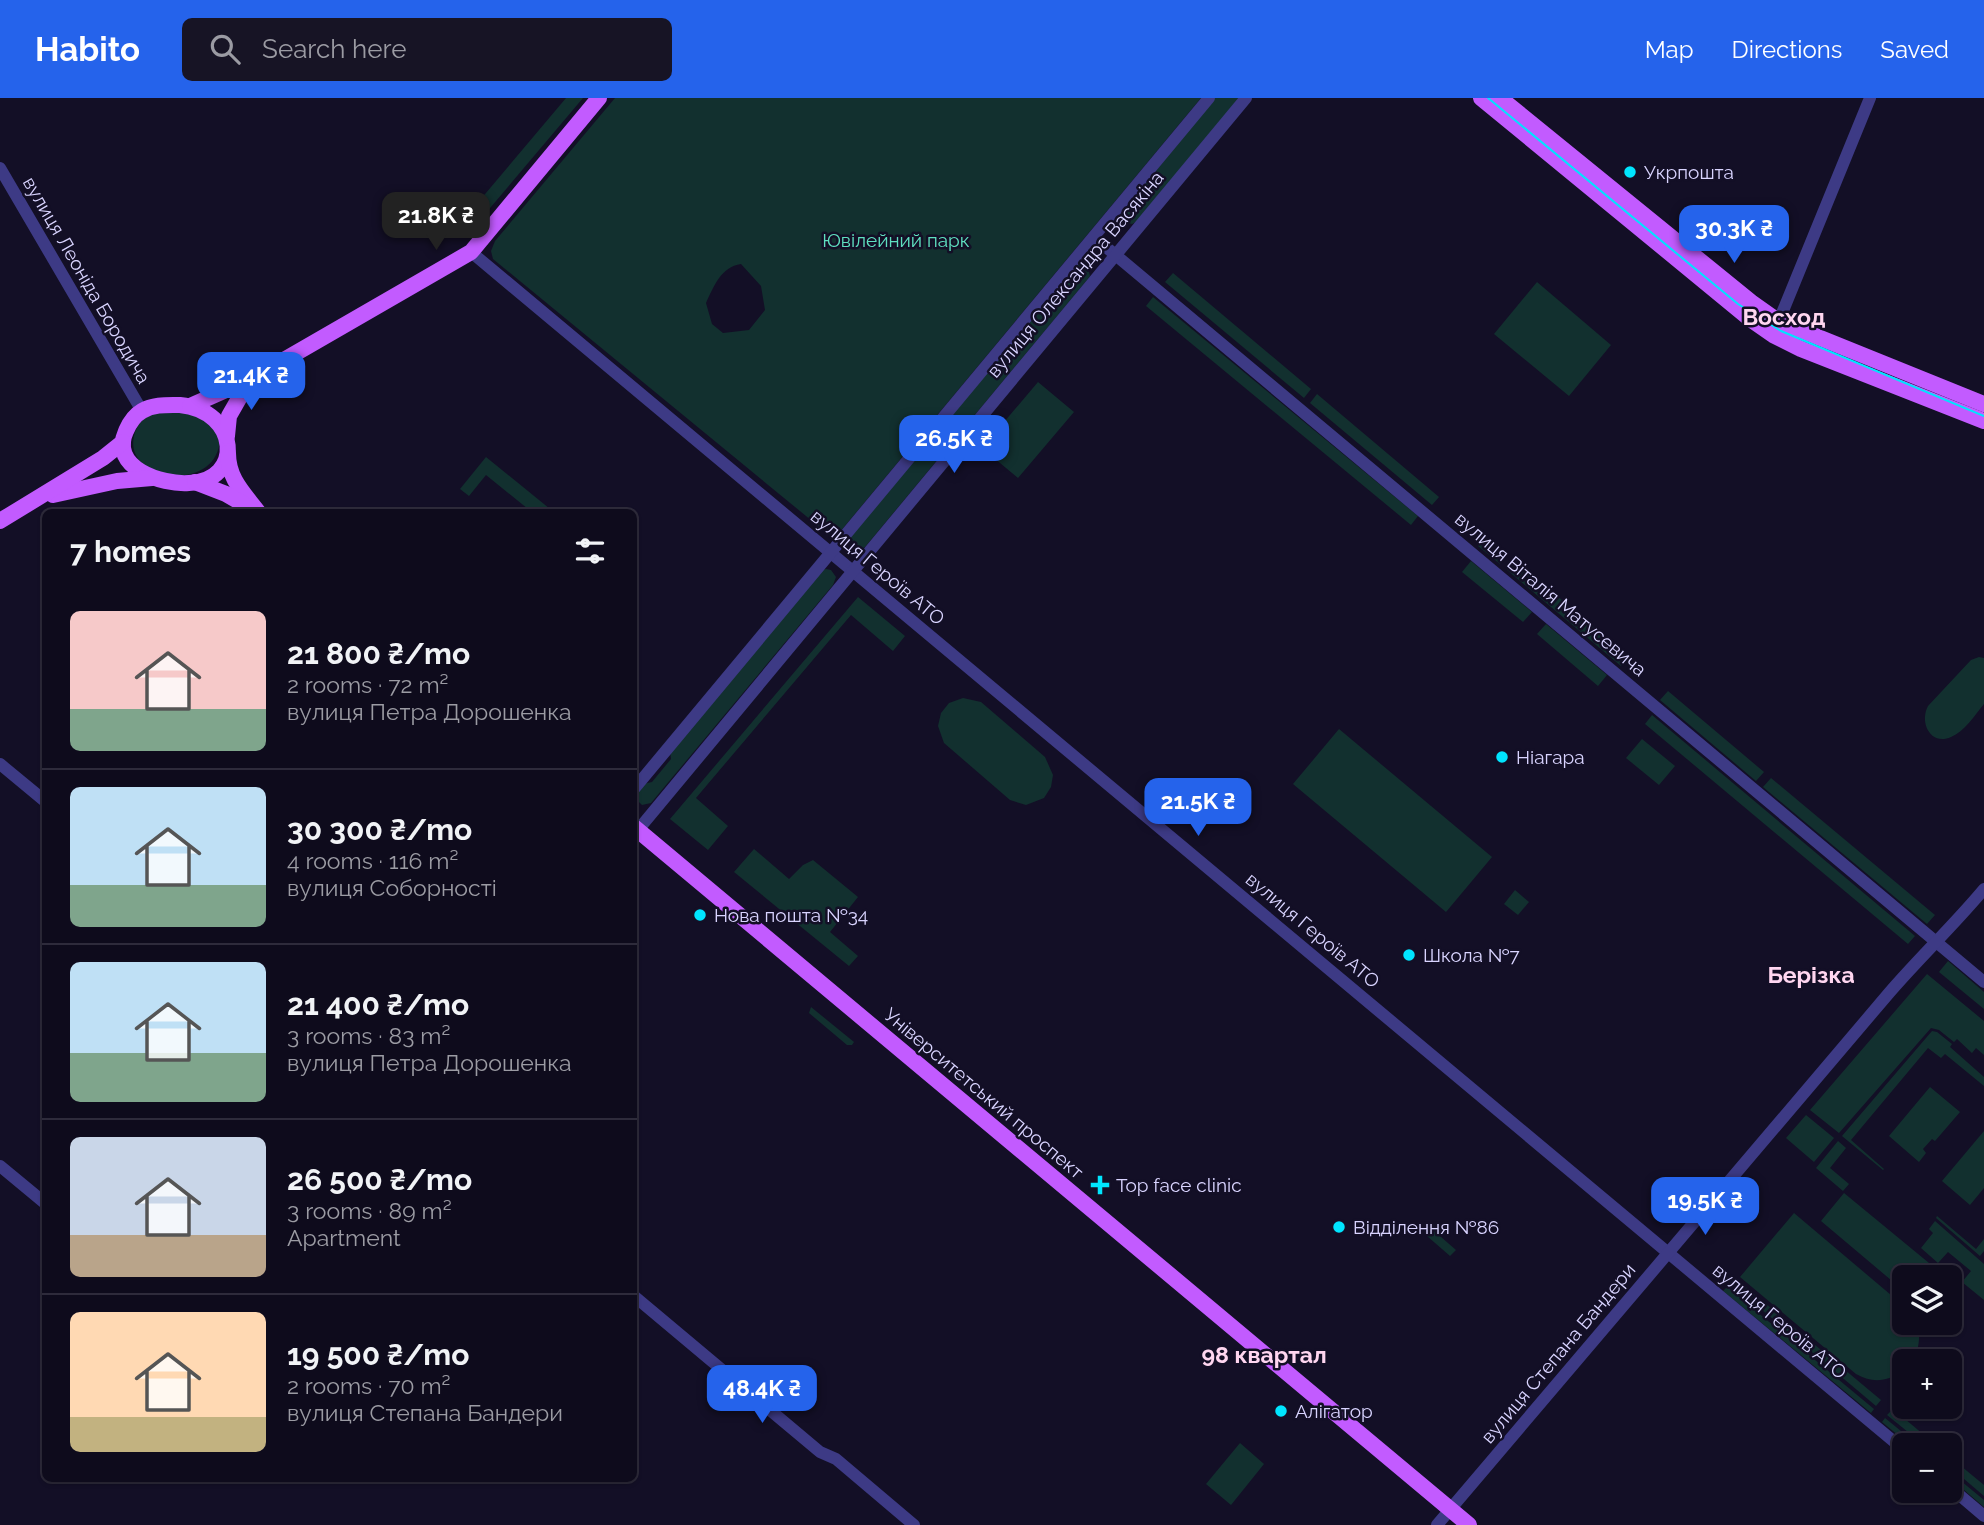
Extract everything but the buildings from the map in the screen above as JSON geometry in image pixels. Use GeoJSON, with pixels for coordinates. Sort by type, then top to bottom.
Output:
{"type":"FeatureCollection","features":[{"type":"Feature","properties":{"kind":"main road"},"geometry":{"type":"LineString","coordinates":[[152,478],[132,465],[123,442],[127,429],[142,411],[159,406],[190,406],[250,379],[471,252],[599,98]]}},
{"type":"Feature","properties":{"kind":"main road"},"geometry":{"type":"LineString","coordinates":[[1481,98],[1724,298],[1776,328],[1984,404]]}},
{"type":"Feature","properties":{"kind":"main road"},"geometry":{"type":"LineString","coordinates":[[1500,98],[1751,302],[1801,349],[1984,421]]}},
{"type":"Feature","properties":{"kind":"main road"},"geometry":{"type":"LineString","coordinates":[[250,379],[229,416],[228,465],[233,479],[256,509]]}},
{"type":"Feature","properties":{"kind":"main road"},"geometry":{"type":"LineString","coordinates":[[190,406],[213,418],[227,436]]}},
{"type":"Feature","properties":{"kind":"main road"},"geometry":{"type":"LineString","coordinates":[[0,521],[41,498],[123,442]]}},
{"type":"Feature","properties":{"kind":"main road"},"geometry":{"type":"LineString","coordinates":[[41,498],[117,481],[152,478],[181,483],[195,482],[211,476],[219,469],[228,453]]}},
{"type":"Feature","properties":{"kind":"main road"},"geometry":{"type":"LineString","coordinates":[[195,482],[226,494],[252,509]]}},
{"type":"Feature","properties":{"kind":"main road","name":"Університетський проспект"},"geometry":{"type":"LineString","coordinates":[[637,830],[1469,1525]]}},
{"type":"Feature","properties":{"kind":"street","name":"вулиця Олександра Васякіна"},"geometry":{"type":"LineString","coordinates":[[637,785],[1209,98]]}},
{"type":"Feature","properties":{"kind":"street","name":"вулиця Олександра Васякіна"},"geometry":{"type":"LineString","coordinates":[[637,828],[1246,98]]}},
{"type":"Feature","properties":{"kind":"street"},"geometry":{"type":"LineString","coordinates":[[1776,328],[1870,98]]}},
{"type":"Feature","properties":{"kind":"street","name":"вулиця Леоніда Бородича"},"geometry":{"type":"LineString","coordinates":[[0,168],[142,411]]}},
{"type":"Feature","properties":{"kind":"street","name":"вулиця Віталія Матусевича"},"geometry":{"type":"LineString","coordinates":[[1094,237],[1984,982]]}},
{"type":"Feature","properties":{"kind":"street","name":"вулиця Героїв АТО"},"geometry":{"type":"LineString","coordinates":[[471,252],[1892,1440]]}},
{"type":"Feature","properties":{"kind":"street"},"geometry":{"type":"LineString","coordinates":[[0,764],[42,799]]}},
{"type":"Feature","properties":{"kind":"street","name":"вулиця Степана Бандери"},"geometry":{"type":"LineString","coordinates":[[1437,1525],[1889,993],[1984,889]]}},
{"type":"Feature","properties":{"kind":"street"},"geometry":{"type":"LineString","coordinates":[[0,1166],[42,1201]]}},
{"type":"Feature","properties":{"kind":"street"},"geometry":{"type":"LineString","coordinates":[[637,1299],[820,1452],[836,1459],[914,1525]]}},
{"type":"Feature","properties":{"kind":"street"},"geometry":{"type":"LineString","coordinates":[[1962,1498],[1984,1516]]}},
{"type":"Feature","properties":{"kind":"green space"},"geometry":{"type":"Polygon","coordinates":[[[566,98],[583,98],[474,227],[464,219],[566,98]]]}},
{"type":"Feature","properties":{"kind":"green space","name":"Ювілейний парк"},"geometry":{"type":"Polygon","coordinates":[[[615,98],[1201,98],[834,539],[493,259],[491,251],[495,241],[615,98]],[[741,264],[728,269],[719,278],[706,303],[712,324],[723,333],[749,330],[765,310],[761,286],[741,264]]]}},
{"type":"Feature","properties":{"kind":"green space"},"geometry":{"type":"Polygon","coordinates":[[[1215,98],[1239,98],[1136,222],[1123,222],[1121,214],[1215,98]]]}},
{"type":"Feature","properties":{"kind":"green space"},"geometry":{"type":"Polygon","coordinates":[[[1076,265],[1088,268],[1090,276],[1087,280],[865,547],[852,547],[849,539],[1076,265]]]}},
{"type":"Feature","properties":{"kind":"green space"},"geometry":{"type":"Polygon","coordinates":[[[1173,273],[1311,389],[1304,398],[1165,282],[1173,273]]]}},
{"type":"Feature","properties":{"kind":"green space"},"geometry":{"type":"Polygon","coordinates":[[[1537,282],[1611,345],[1569,396],[1494,334],[1537,282]]]}},
{"type":"Feature","properties":{"kind":"green space"},"geometry":{"type":"Polygon","coordinates":[[[1153,297],[1418,516],[1411,525],[1146,306],[1153,297]]]}},
{"type":"Feature","properties":{"kind":"green space"},"geometry":{"type":"Polygon","coordinates":[[[1038,382],[1074,412],[1018,478],[982,448],[1038,382]]]}},
{"type":"Feature","properties":{"kind":"green space"},"geometry":{"type":"Polygon","coordinates":[[[1317,394],[1439,497],[1432,505],[1310,403],[1317,394]]]}},
{"type":"Feature","properties":{"kind":"green space"},"geometry":{"type":"Polygon","coordinates":[[[171,409],[205,417],[220,439],[215,457],[204,468],[189,475],[156,471],[142,463],[134,451],[134,436],[139,424],[153,414],[171,409]]]}},
{"type":"Feature","properties":{"kind":"green space"},"geometry":{"type":"Polygon","coordinates":[[[486,457],[550,509],[528,509],[486,475],[469,496],[460,489],[486,457]]]}},
{"type":"Feature","properties":{"kind":"green space"},"geometry":{"type":"Polygon","coordinates":[[[1486,537],[1507,555],[1500,564],[1478,546],[1486,537]]]}},
{"type":"Feature","properties":{"kind":"green space"},"geometry":{"type":"Polygon","coordinates":[[[1515,560],[1629,657],[1621,666],[1507,570],[1515,560]]]}},
{"type":"Feature","properties":{"kind":"green space"},"geometry":{"type":"Polygon","coordinates":[[[1471,561],[1532,612],[1523,622],[1462,572],[1471,561]]]}},
{"type":"Feature","properties":{"kind":"green space"},"geometry":{"type":"Polygon","coordinates":[[[822,570],[831,570],[836,577],[833,585],[651,803],[642,805],[637,800],[637,791],[643,784],[652,782],[671,759],[670,751],[822,570]]]}},
{"type":"Feature","properties":{"kind":"green space"},"geometry":{"type":"Polygon","coordinates":[[[858,597],[905,636],[893,651],[851,615],[696,798],[728,826],[708,850],[670,819],[858,597]]]}},
{"type":"Feature","properties":{"kind":"green space"},"geometry":{"type":"Polygon","coordinates":[[[1546,624],[1607,675],[1598,686],[1537,634],[1546,624]]]}},
{"type":"Feature","properties":{"kind":"green space"},"geometry":{"type":"Polygon","coordinates":[[[1984,658],[1984,704],[1956,735],[1944,739],[1933,736],[1926,726],[1928,706],[1971,660],[1984,658]]]}},
{"type":"Feature","properties":{"kind":"green space"},"geometry":{"type":"Polygon","coordinates":[[[1668,691],[1764,772],[1756,781],[1660,700],[1668,691]]]}},
{"type":"Feature","properties":{"kind":"green space"},"geometry":{"type":"Polygon","coordinates":[[[963,698],[981,702],[1045,757],[1053,775],[1051,787],[1044,798],[1026,805],[1010,800],[944,743],[938,726],[941,713],[949,703],[963,698]]]}},
{"type":"Feature","properties":{"kind":"green space"},"geometry":{"type":"Polygon","coordinates":[[[1652,715],[1915,936],[1908,944],[1645,724],[1652,715]]]}},
{"type":"Feature","properties":{"kind":"green space"},"geometry":{"type":"Polygon","coordinates":[[[1339,729],[1492,857],[1446,912],[1293,784],[1339,729]]]}},
{"type":"Feature","properties":{"kind":"green space"},"geometry":{"type":"Polygon","coordinates":[[[1642,739],[1675,766],[1659,785],[1626,758],[1642,739]]]}},
{"type":"Feature","properties":{"kind":"green space"},"geometry":{"type":"Polygon","coordinates":[[[1771,778],[1935,915],[1927,924],[1763,787],[1771,778]]]}},
{"type":"Feature","properties":{"kind":"green space"},"geometry":{"type":"Polygon","coordinates":[[[754,849],[789,879],[803,865],[813,860],[858,897],[830,932],[858,956],[849,966],[734,872],[754,849]]]}},
{"type":"Feature","properties":{"kind":"green space"},"geometry":{"type":"Polygon","coordinates":[[[1515,890],[1529,902],[1518,915],[1504,904],[1515,890]]]}},
{"type":"Feature","properties":{"kind":"green space"},"geometry":{"type":"Polygon","coordinates":[[[1948,961],[1984,992],[1984,1009],[1939,972],[1948,961]]]}},
{"type":"Feature","properties":{"kind":"green space"},"geometry":{"type":"Polygon","coordinates":[[[1927,974],[1984,1021],[1984,1055],[1976,1048],[1972,1053],[1957,1039],[1954,1042],[1939,1030],[1931,1028],[1839,1133],[1810,1110],[1927,974]]]}},
{"type":"Feature","properties":{"kind":"green space"},"geometry":{"type":"Polygon","coordinates":[[[811,1007],[854,1042],[852,1045],[847,1045],[809,1013],[811,1007]]]}},
{"type":"Feature","properties":{"kind":"green space"},"geometry":{"type":"Polygon","coordinates":[[[1932,1031],[1952,1044],[1950,1047],[1984,1077],[1984,1086],[1945,1054],[1941,1058],[1928,1048],[1851,1140],[1883,1170],[1842,1136],[1932,1031]]]}},
{"type":"Feature","properties":{"kind":"green space"},"geometry":{"type":"Polygon","coordinates":[[[1930,1087],[1960,1112],[1935,1141],[1932,1139],[1923,1149],[1926,1153],[1919,1162],[1889,1136],[1930,1087]]]}},
{"type":"Feature","properties":{"kind":"green space"},"geometry":{"type":"Polygon","coordinates":[[[1806,1115],[1834,1138],[1814,1162],[1786,1138],[1806,1115]]]}},
{"type":"Feature","properties":{"kind":"green space"},"geometry":{"type":"Polygon","coordinates":[[[1984,1131],[1984,1188],[1970,1205],[1942,1181],[1984,1131]]]}},
{"type":"Feature","properties":{"kind":"green space"},"geometry":{"type":"Polygon","coordinates":[[[1838,1141],[1846,1148],[1830,1168],[1849,1184],[1843,1191],[1816,1168],[1838,1141]]]}},
{"type":"Feature","properties":{"kind":"green space"},"geometry":{"type":"Polygon","coordinates":[[[1844,1193],[1931,1265],[1892,1265],[1892,1281],[1821,1221],[1844,1193]]]}},
{"type":"Feature","properties":{"kind":"green space"},"geometry":{"type":"Polygon","coordinates":[[[1794,1213],[1892,1296],[1892,1335],[1919,1335],[1918,1348],[1892,1349],[1892,1377],[1880,1380],[1856,1374],[1740,1277],[1794,1213]]]}},
{"type":"Feature","properties":{"kind":"green space"},"geometry":{"type":"Polygon","coordinates":[[[1937,1216],[1976,1249],[1984,1239],[1984,1251],[1980,1256],[1936,1218],[1937,1216]]]}},
{"type":"Feature","properties":{"kind":"green space"},"geometry":{"type":"Polygon","coordinates":[[[1935,1221],[1984,1264],[1984,1300],[1962,1282],[1971,1271],[1948,1252],[1938,1263],[1921,1248],[1933,1233],[1929,1229],[1935,1221]]]}},
{"type":"Feature","properties":{"kind":"green space"},"geometry":{"type":"Polygon","coordinates":[[[1433,1230],[1456,1250],[1450,1256],[1427,1236],[1433,1230]]]}},
{"type":"Feature","properties":{"kind":"green space"},"geometry":{"type":"Polygon","coordinates":[[[1735,1278],[1881,1400],[1876,1406],[1730,1283],[1735,1278]]]}},
{"type":"Feature","properties":{"kind":"green space"},"geometry":{"type":"Polygon","coordinates":[[[1727,1287],[1874,1409],[1871,1413],[1723,1291],[1727,1287]]]}},
{"type":"Feature","properties":{"kind":"green space"},"geometry":{"type":"Polygon","coordinates":[[[1892,1410],[1892,1419],[1905,1419],[1922,1433],[1909,1433],[1887,1415],[1892,1410]]]}},
{"type":"Feature","properties":{"kind":"green space"},"geometry":{"type":"Polygon","coordinates":[[[1885,1418],[1903,1433],[1895,1433],[1882,1422],[1885,1418]]]}},
{"type":"Feature","properties":{"kind":"green space"},"geometry":{"type":"Polygon","coordinates":[[[1240,1443],[1264,1464],[1231,1505],[1206,1484],[1240,1443]]]}},
{"type":"Feature","properties":{"kind":"green space"},"geometry":{"type":"Polygon","coordinates":[[[1962,1467],[1984,1485],[1984,1496],[1962,1477],[1962,1467]]]}},
{"type":"Feature","properties":{"kind":"green space"},"geometry":{"type":"Polygon","coordinates":[[[1962,1482],[1984,1500],[1984,1507],[1962,1488],[1962,1482]]]}},
{"type":"Feature","properties":{"kind":"tram line"},"geometry":{"type":"LineString","coordinates":[[1488,98],[1738,304],[1781,331],[1984,416]]}},
{"type":"Feature","properties":{"kind":"place","name":"Укрпошта"},"geometry":{"type":"Point","coordinates":[1630,172]}},
{"type":"Feature","properties":{"kind":"place","name":"Ніагара"},"geometry":{"type":"Point","coordinates":[1502,757]}},
{"type":"Feature","properties":{"kind":"place","name":"Нова пошта №34"},"geometry":{"type":"Point","coordinates":[700,915]}},
{"type":"Feature","properties":{"kind":"place","name":"Школа №7"},"geometry":{"type":"Point","coordinates":[1409,955]}},
{"type":"Feature","properties":{"kind":"place","name":"Top face clinic"},"geometry":{"type":"Point","coordinates":[1100,1185]}},
{"type":"Feature","properties":{"kind":"place","name":"Відділення №86"},"geometry":{"type":"Point","coordinates":[1339,1227]}},
{"type":"Feature","properties":{"kind":"place","name":"Алігатор"},"geometry":{"type":"Point","coordinates":[1281,1411]}},
{"type":"Feature","properties":{"kind":"district","name":"Восход"},"geometry":{"type":"Point","coordinates":[1784,317]}},
{"type":"Feature","properties":{"kind":"district","name":"Берізка"},"geometry":{"type":"Point","coordinates":[1811,975]}},
{"type":"Feature","properties":{"kind":"district","name":"98 квартал"},"geometry":{"type":"Point","coordinates":[1264,1355]}}]}
